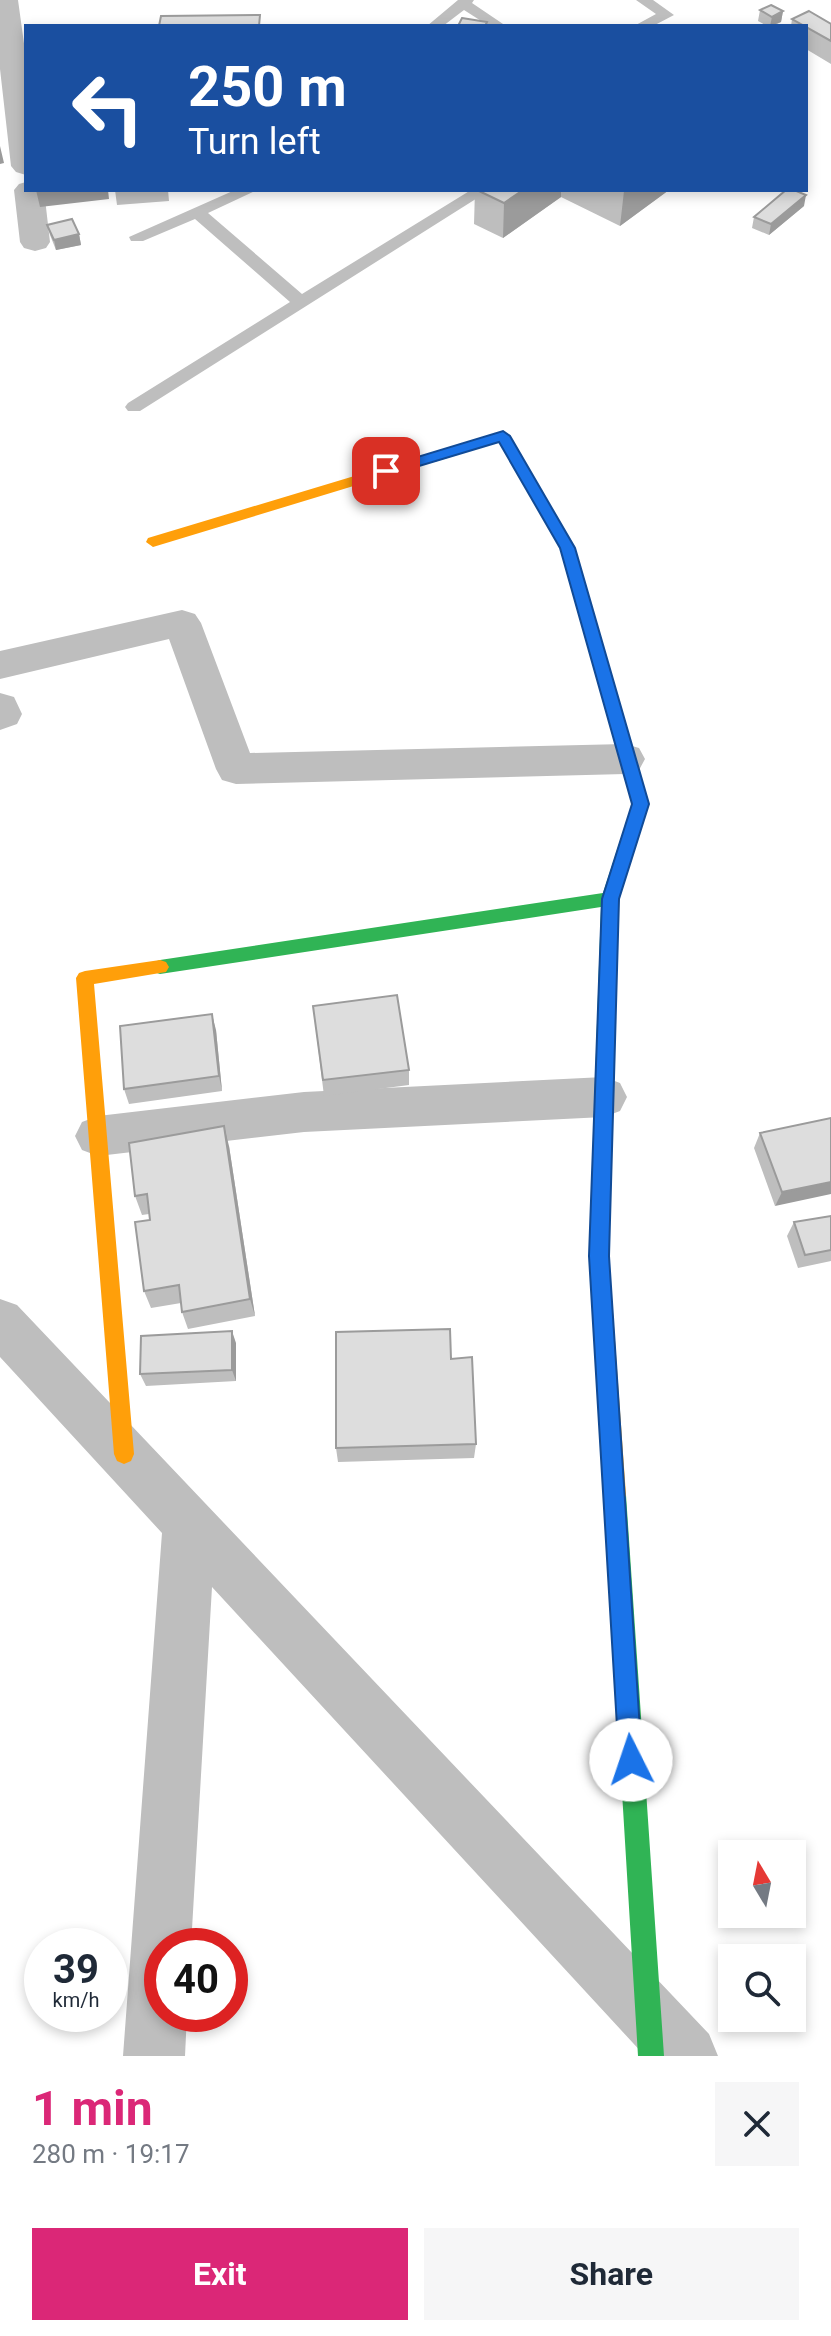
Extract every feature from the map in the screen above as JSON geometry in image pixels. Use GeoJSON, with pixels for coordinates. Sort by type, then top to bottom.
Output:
{"type":"FeatureCollection","features":[{"type":"Feature","properties":{"kind":"street"},"geometry":{"type":"LineString","coordinates":[[5,0],[7,76],[24,158]]}},
{"type":"Feature","properties":{"kind":"street"},"geometry":{"type":"LineString","coordinates":[[0,176],[24,169]]}},
{"type":"Feature","properties":{"kind":"street"},"geometry":{"type":"LineString","coordinates":[[29,192],[35,242]]}},
{"type":"Feature","properties":{"kind":"street"},"geometry":{"type":"LineString","coordinates":[[153,542],[503,436],[567,548],[640,804],[610,899],[599,1256],[649,2034]]}},
{"type":"Feature","properties":{"kind":"street"},"geometry":{"type":"LineString","coordinates":[[0,665],[182,623],[236,769],[625,759]]}},
{"type":"Feature","properties":{"kind":"street"},"geometry":{"type":"LineString","coordinates":[[0,707],[3,714],[0,715]]}},
{"type":"Feature","properties":{"kind":"street"},"geometry":{"type":"LineString","coordinates":[[124,1454],[85,978],[610,899]]}},
{"type":"Feature","properties":{"kind":"street"},"geometry":{"type":"LineString","coordinates":[[98,1136],[304,1112],[604,1097]]}},
{"type":"Feature","properties":{"kind":"street"},"geometry":{"type":"LineString","coordinates":[[0,1322],[189,1523],[649,2034],[687,2056]]}},
{"type":"Feature","properties":{"kind":"street"},"geometry":{"type":"LineString","coordinates":[[154,2056],[189,1523]]}},
{"type":"Feature","properties":{"kind":"lane"},"geometry":{"type":"LineString","coordinates":[[643,0],[667,15],[646,24]]}},
{"type":"Feature","properties":{"kind":"lane"},"geometry":{"type":"LineString","coordinates":[[436,24],[465,1],[496,24]]}},
{"type":"Feature","properties":{"kind":"lane"},"geometry":{"type":"LineString","coordinates":[[137,237],[244,192]]}},
{"type":"Feature","properties":{"kind":"lane"},"geometry":{"type":"LineString","coordinates":[[134,407],[479,192]]}},
{"type":"Feature","properties":{"kind":"lane"},"geometry":{"type":"LineString","coordinates":[[197,212],[302,303]]}},
{"type":"Feature","properties":{"kind":"building"},"geometry":{"type":"Polygon","coordinates":[[[771,5],[783,11],[772,17],[760,10],[771,5]]]}},
{"type":"Feature","properties":{"kind":"building"},"geometry":{"type":"Polygon","coordinates":[[[809,11],[831,24],[831,41],[808,28],[808,24],[792,19],[809,11]]]}},
{"type":"Feature","properties":{"kind":"building"},"geometry":{"type":"Polygon","coordinates":[[[260,15],[259,24],[159,24],[161,16],[260,15]]]}},
{"type":"Feature","properties":{"kind":"building"},"geometry":{"type":"Polygon","coordinates":[[[462,18],[487,22],[486,24],[459,24],[462,18]]]}},
{"type":"Feature","properties":{"kind":"building"},"geometry":{"type":"Polygon","coordinates":[[[481,192],[520,192],[504,203],[481,192]]]}},
{"type":"Feature","properties":{"kind":"building"},"geometry":{"type":"Polygon","coordinates":[[[784,192],[806,195],[771,224],[754,217],[784,192]]]}},
{"type":"Feature","properties":{"kind":"building"},"geometry":{"type":"Polygon","coordinates":[[[72,219],[79,234],[54,240],[47,225],[72,219]]]}},
{"type":"Feature","properties":{"kind":"building"},"geometry":{"type":"Polygon","coordinates":[[[397,995],[409,1070],[323,1080],[313,1006],[397,995]]]}},
{"type":"Feature","properties":{"kind":"building"},"geometry":{"type":"Polygon","coordinates":[[[212,1014],[219,1076],[124,1089],[120,1026],[212,1014]]]}},
{"type":"Feature","properties":{"kind":"building"},"geometry":{"type":"Polygon","coordinates":[[[831,1118],[831,1182],[782,1192],[760,1133],[831,1118]]]}},
{"type":"Feature","properties":{"kind":"building"},"geometry":{"type":"Polygon","coordinates":[[[224,1126],[250,1299],[182,1312],[179,1285],[144,1291],[135,1222],[150,1220],[147,1194],[135,1196],[129,1143],[224,1126]]]}},
{"type":"Feature","properties":{"kind":"building"},"geometry":{"type":"Polygon","coordinates":[[[831,1216],[831,1250],[805,1255],[794,1222],[831,1216]]]}},
{"type":"Feature","properties":{"kind":"building"},"geometry":{"type":"Polygon","coordinates":[[[450,1329],[451,1359],[472,1357],[476,1444],[336,1448],[336,1332],[450,1329]]]}},
{"type":"Feature","properties":{"kind":"building"},"geometry":{"type":"Polygon","coordinates":[[[232,1331],[232,1370],[140,1374],[141,1336],[232,1331]]]}},
{"type":"Feature","properties":{"kind":"traffic: fast"},"geometry":{"type":"LineString","coordinates":[[434,457],[503,436],[567,548],[640,804],[610,899],[600,1227]]}},
{"type":"Feature","properties":{"kind":"traffic: fast"},"geometry":{"type":"LineString","coordinates":[[160,967],[610,899]]}},
{"type":"Feature","properties":{"kind":"traffic: fast"},"geometry":{"type":"LineString","coordinates":[[615,1495],[651,2056]]}},
{"type":"Feature","properties":{"kind":"traffic: slow"},"geometry":{"type":"LineString","coordinates":[[153,542],[434,457]]}},
{"type":"Feature","properties":{"kind":"traffic: slow"},"geometry":{"type":"LineString","coordinates":[[124,1454],[85,978],[160,967]]}},
{"type":"Feature","properties":{"kind":"traffic: slow"},"geometry":{"type":"LineString","coordinates":[[600,1227],[599,1256],[615,1495]]}},
{"type":"Feature","properties":{"kind":"route"},"geometry":{"type":"LineString","coordinates":[[386,471],[503,436],[567,548],[640,804],[610,899],[599,1256],[631,1760]]}}]}
